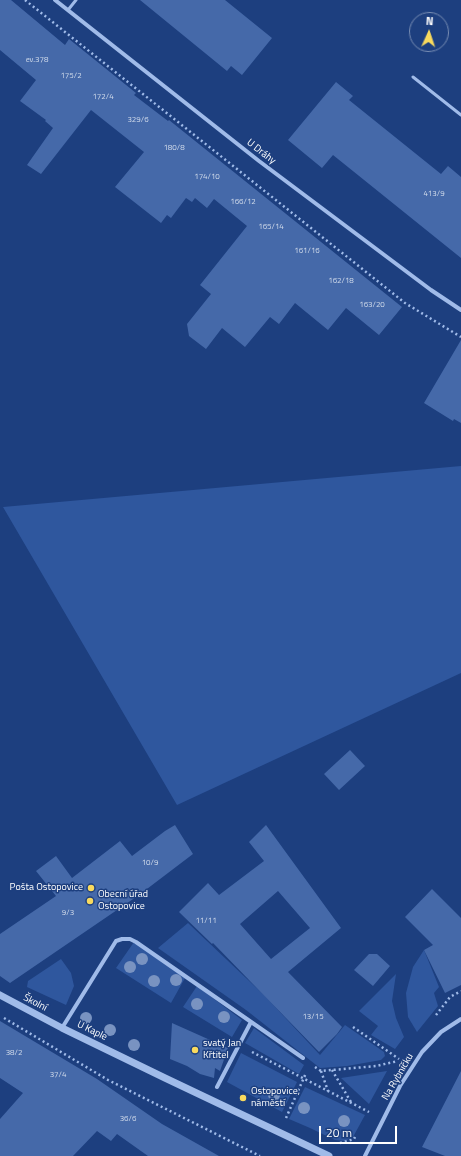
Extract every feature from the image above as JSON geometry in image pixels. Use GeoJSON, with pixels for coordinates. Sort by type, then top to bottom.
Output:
{"type":"FeatureCollection","features":[{"type":"Feature","properties":{"kind":"street","name":"U Dráhy"},"geometry":{"type":"LineString","coordinates":[[55,0],[259,161],[431,290],[461,310]]}},
{"type":"Feature","properties":{"kind":"street","name":"U Kaple"},"geometry":{"type":"LineString","coordinates":[[303,1058],[130,939],[116,941],[62,1028],[329,1156]]}},
{"type":"Feature","properties":{"kind":"street","name":"Školní"},"geometry":{"type":"LineString","coordinates":[[0,995],[62,1028]]}},
{"type":"Feature","properties":{"kind":"street","name":"Na Rybníčku"},"geometry":{"type":"LineString","coordinates":[[365,1156],[400,1086],[422,1052],[441,1032],[461,1019]]}},
{"type":"Feature","properties":{"kind":"street"},"geometry":{"type":"LineString","coordinates":[[218,1087],[251,1022]]}},
{"type":"Feature","properties":{"kind":"lane"},"geometry":{"type":"LineString","coordinates":[[68,10],[76,0]]}},
{"type":"Feature","properties":{"kind":"lane"},"geometry":{"type":"LineString","coordinates":[[413,77],[461,115]]}},
{"type":"Feature","properties":{"kind":"path"},"geometry":{"type":"LineString","coordinates":[[25,0],[405,303],[461,337]]}},
{"type":"Feature","properties":{"kind":"path"},"geometry":{"type":"LineString","coordinates":[[432,1020],[450,997],[461,991]]}},
{"type":"Feature","properties":{"kind":"path"},"geometry":{"type":"LineString","coordinates":[[0,1016],[108,1080],[260,1156]]}},
{"type":"Feature","properties":{"kind":"path"},"geometry":{"type":"LineString","coordinates":[[353,1027],[400,1059],[394,1068]]}},
{"type":"Feature","properties":{"kind":"path"},"geometry":{"type":"LineString","coordinates":[[239,1045],[369,1112],[373,1106]]}},
{"type":"Feature","properties":{"kind":"path"},"geometry":{"type":"LineString","coordinates":[[303,1058],[321,1071],[376,1066],[398,1061]]}},
{"type":"Feature","properties":{"kind":"path"},"geometry":{"type":"LineString","coordinates":[[292,1122],[286,1118],[310,1064]]}},
{"type":"Feature","properties":{"kind":"path"},"geometry":{"type":"LineString","coordinates":[[332,1070],[352,1103]]}},
{"type":"Feature","properties":{"kind":"path"},"geometry":{"type":"LineString","coordinates":[[321,1071],[328,1091]]}},
{"type":"Feature","properties":{"kind":"path"},"geometry":{"type":"LineString","coordinates":[[338,1143],[354,1139],[358,1132]]}},
{"type":"Feature","properties":{"kind":"shaded area"},"geometry":{"type":"Polygon","coordinates":[[[461,466],[461,673],[177,805],[3,507],[461,466]]]}},
{"type":"Feature","properties":{"kind":"shaded area"},"geometry":{"type":"Polygon","coordinates":[[[188,923],[264,995],[320,1055],[345,1025],[384,1052],[385,1056],[381,1060],[347,1066],[320,1068],[246,1010],[158,948],[188,923]]]}},
{"type":"Feature","properties":{"kind":"shaded area"},"geometry":{"type":"Polygon","coordinates":[[[134,942],[185,978],[171,1003],[116,968],[134,942]]]}},
{"type":"Feature","properties":{"kind":"shaded area"},"geometry":{"type":"Polygon","coordinates":[[[424,950],[439,987],[434,993],[438,1006],[417,1032],[408,1017],[406,993],[413,967],[424,950]]]}},
{"type":"Feature","properties":{"kind":"shaded area"},"geometry":{"type":"Polygon","coordinates":[[[61,959],[71,973],[74,986],[66,1005],[27,987],[28,981],[61,959]]]}},
{"type":"Feature","properties":{"kind":"shaded area"},"geometry":{"type":"Polygon","coordinates":[[[396,974],[392,1001],[396,1018],[404,1037],[395,1049],[371,1035],[378,1026],[359,1011],[396,974]]]}},
{"type":"Feature","properties":{"kind":"shaded area"},"geometry":{"type":"Polygon","coordinates":[[[197,986],[242,1020],[232,1037],[183,1007],[197,986]]]}},
{"type":"Feature","properties":{"kind":"shaded area"},"geometry":{"type":"Polygon","coordinates":[[[254,1028],[304,1065],[299,1074],[245,1043],[254,1028]]]}},
{"type":"Feature","properties":{"kind":"shaded area"},"geometry":{"type":"Polygon","coordinates":[[[241,1053],[297,1082],[282,1112],[227,1082],[241,1053]]]}},
{"type":"Feature","properties":{"kind":"shaded area"},"geometry":{"type":"Polygon","coordinates":[[[387,1071],[369,1104],[341,1078],[387,1071]]]}},
{"type":"Feature","properties":{"kind":"shaded area"},"geometry":{"type":"Polygon","coordinates":[[[305,1087],[365,1115],[353,1137],[345,1141],[335,1140],[289,1119],[305,1087]]]}},
{"type":"Feature","properties":{"kind":"building"},"geometry":{"type":"Polygon","coordinates":[[[0,0],[11,0],[65,45],[69,39],[136,93],[134,95],[168,121],[169,120],[402,307],[379,335],[346,308],[328,330],[295,303],[279,324],[270,317],[245,347],[222,328],[206,349],[189,336],[187,324],[211,294],[200,285],[247,226],[214,199],[207,208],[195,198],[192,202],[186,198],[171,218],[167,215],[161,223],[115,187],[144,152],[91,110],[41,174],[27,165],[53,128],[45,121],[46,120],[20,101],[36,80],[0,50],[0,0]]]}},
{"type":"Feature","properties":{"kind":"building"},"geometry":{"type":"Polygon","coordinates":[[[140,0],[225,0],[272,38],[242,75],[231,66],[227,71],[140,0]]]}},
{"type":"Feature","properties":{"kind":"building"},"geometry":{"type":"Polygon","coordinates":[[[336,82],[353,96],[349,100],[441,174],[448,166],[461,177],[461,258],[333,155],[322,168],[288,140],[336,82]]]}},
{"type":"Feature","properties":{"kind":"building"},"geometry":{"type":"Polygon","coordinates":[[[461,340],[461,423],[454,419],[453,421],[424,403],[461,340]]]}},
{"type":"Feature","properties":{"kind":"building"},"geometry":{"type":"Polygon","coordinates":[[[350,750],[365,766],[339,790],[324,774],[350,750]]]}},
{"type":"Feature","properties":{"kind":"building"},"geometry":{"type":"Polygon","coordinates":[[[175,825],[193,854],[139,895],[10,983],[0,976],[0,934],[56,896],[36,871],[56,856],[72,878],[120,841],[132,856],[175,825]]]}},
{"type":"Feature","properties":{"kind":"building"},"geometry":{"type":"Polygon","coordinates":[[[266,825],[341,928],[288,972],[342,1027],[319,1052],[213,943],[212,944],[179,912],[208,883],[219,895],[264,861],[249,842],[266,825]],[[278,891],[240,924],[271,959],[310,928],[278,891]]]}},
{"type":"Feature","properties":{"kind":"building"},"geometry":{"type":"Polygon","coordinates":[[[432,889],[461,918],[461,985],[445,993],[424,950],[433,945],[405,917],[432,889]]]}},
{"type":"Feature","properties":{"kind":"building"},"geometry":{"type":"Polygon","coordinates":[[[369,954],[377,954],[390,966],[373,986],[354,970],[369,954]]]}},
{"type":"Feature","properties":{"kind":"building"},"geometry":{"type":"Polygon","coordinates":[[[0,1021],[97,1079],[162,1124],[219,1156],[148,1156],[117,1134],[111,1141],[97,1131],[73,1156],[0,1156],[0,1119],[23,1093],[0,1078],[0,1021]]]}},
{"type":"Feature","properties":{"kind":"building","name":"svatý Jan Křtitel"},"geometry":{"type":"Polygon","coordinates":[[[172,1023],[228,1048],[220,1071],[215,1068],[214,1078],[200,1074],[187,1066],[170,1059],[172,1023]]]}},
{"type":"Feature","properties":{"kind":"building"},"geometry":{"type":"Polygon","coordinates":[[[461,1071],[461,1156],[445,1156],[422,1147],[461,1071]]]}},
{"type":"Feature","properties":{"kind":"place","name":"Pošta Ostopovice"},"geometry":{"type":"Point","coordinates":[91,888]}},
{"type":"Feature","properties":{"kind":"place","name":"Obecní úřad Ostopovice"},"geometry":{"type":"Point","coordinates":[90,901]}},
{"type":"Feature","properties":{"kind":"place","name":"svatý Jan Křtitel"},"geometry":{"type":"Point","coordinates":[195,1050]}},
{"type":"Feature","properties":{"kind":"place","name":"Ostopovice, náměstí"},"geometry":{"type":"Point","coordinates":[243,1098]}}]}
